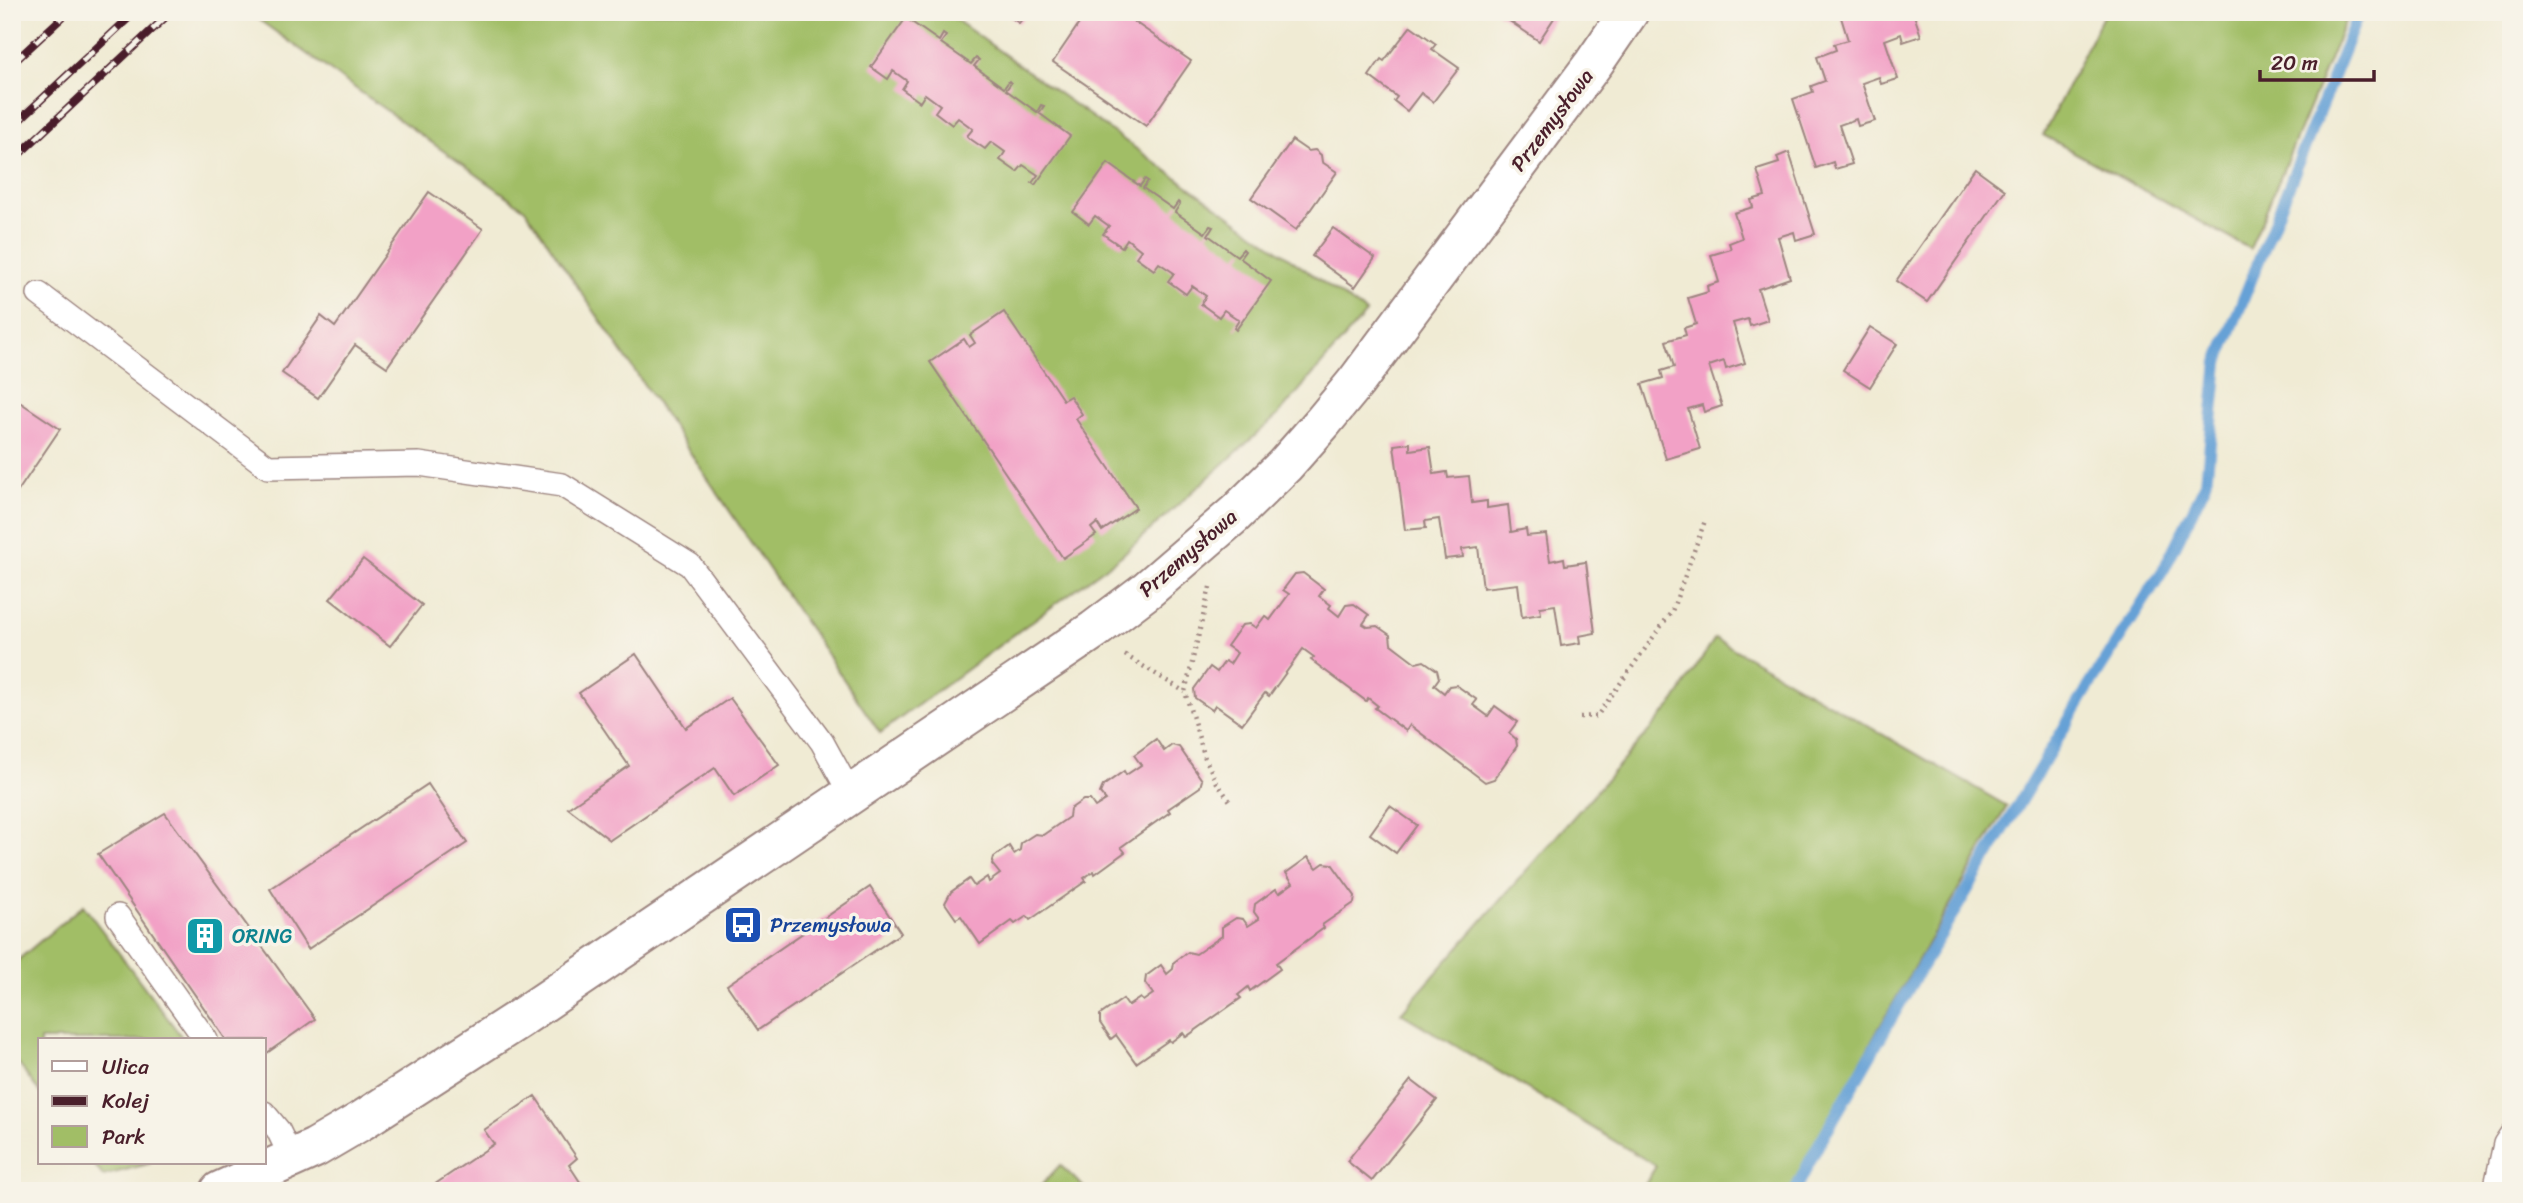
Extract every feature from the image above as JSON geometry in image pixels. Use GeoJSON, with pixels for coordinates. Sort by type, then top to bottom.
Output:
{"type":"FeatureCollection","features":[{"type":"Feature","properties":{"kind":"street","name":"Przemysłowa"},"geometry":{"type":"LineString","coordinates":[[220,1191],[292,1159],[361,1121],[519,1019],[1094,630],[1193,552],[1285,465],[1356,382],[1563,106],[1629,12]]}},
{"type":"Feature","properties":{"kind":"lane"},"geometry":{"type":"LineString","coordinates":[[39,294],[268,467],[419,464],[562,485],[690,565],[822,742],[851,796]]}},
{"type":"Feature","properties":{"kind":"lane"},"geometry":{"type":"LineString","coordinates":[[118,916],[205,1038]]}},
{"type":"Feature","properties":{"kind":"lane"},"geometry":{"type":"LineString","coordinates":[[266,1115],[278,1130],[292,1159]]}},
{"type":"Feature","properties":{"kind":"lane"},"geometry":{"type":"LineString","coordinates":[[2495,1191],[2505,1144],[2511,1135]]}},
{"type":"Feature","properties":{"kind":"path"},"geometry":{"type":"LineString","coordinates":[[1580,717],[1597,716],[1672,611],[1706,519]]}},
{"type":"Feature","properties":{"kind":"path"},"geometry":{"type":"LineString","coordinates":[[1210,586],[1185,692],[1205,758],[1217,783],[1230,801]]}},
{"type":"Feature","properties":{"kind":"path"},"geometry":{"type":"LineString","coordinates":[[1118,651],[1185,692]]}},
{"type":"Feature","properties":{"kind":"green space"},"geometry":{"type":"Polygon","coordinates":[[[248,12],[945,12],[1366,313],[1278,415],[1121,556],[880,733],[525,209],[248,12]]]}},
{"type":"Feature","properties":{"kind":"green space"},"geometry":{"type":"Polygon","coordinates":[[[2105,12],[2349,12],[2250,249],[2043,135],[2105,12]]]}},
{"type":"Feature","properties":{"kind":"green space"},"geometry":{"type":"Polygon","coordinates":[[[1715,638],[2007,806],[1879,1028],[1791,1191],[1641,1191],[1656,1166],[1401,1013],[1672,705],[1715,638]]]}},
{"type":"Feature","properties":{"kind":"green space"},"geometry":{"type":"Polygon","coordinates":[[[83,905],[183,1038],[38,1038],[38,1090],[12,1055],[12,965],[83,905]]]}},
{"type":"Feature","properties":{"kind":"green space"},"geometry":{"type":"Polygon","coordinates":[[[94,1164],[147,1164],[103,1176],[94,1164]]]}},
{"type":"Feature","properties":{"kind":"green space"},"geometry":{"type":"Polygon","coordinates":[[[1060,1165],[1088,1191],[1036,1191],[1060,1165]]]}},
{"type":"Feature","properties":{"kind":"building"},"geometry":{"type":"Polygon","coordinates":[[[1003,12],[1027,12],[1019,23],[1003,12]]]}},
{"type":"Feature","properties":{"kind":"building"},"geometry":{"type":"Polygon","coordinates":[[[1087,12],[1120,12],[1191,61],[1146,126],[1053,62],[1087,12]]]}},
{"type":"Feature","properties":{"kind":"building"},"geometry":{"type":"Polygon","coordinates":[[[1496,12],[1558,12],[1539,41],[1496,12]]]}},
{"type":"Feature","properties":{"kind":"building"},"geometry":{"type":"Polygon","coordinates":[[[1913,12],[1921,36],[1903,42],[1901,34],[1885,40],[1898,79],[1881,84],[1879,77],[1862,83],[1875,121],[1858,126],[1856,119],[1839,125],[1852,164],[1835,169],[1833,162],[1816,168],[1793,99],[1813,92],[1811,86],[1825,81],[1817,57],[1836,50],[1834,44],[1848,40],[1840,14],[1913,12]]]}},
{"type":"Feature","properties":{"kind":"building"},"geometry":{"type":"Polygon","coordinates":[[[906,18],[939,41],[943,34],[946,36],[941,43],[971,64],[976,58],[979,60],[974,66],[1004,88],[1009,81],[1011,83],[1006,90],[1037,112],[1041,105],[1044,106],[1039,113],[1070,136],[1035,185],[1032,183],[1038,175],[1023,165],[1017,172],[1000,160],[1005,152],[991,142],[985,149],[969,138],[967,136],[973,129],[958,118],[952,125],[935,112],[940,105],[925,94],[920,102],[902,89],[907,81],[893,71],[888,79],[871,67],[906,18]]]}},
{"type":"Feature","properties":{"kind":"building"},"geometry":{"type":"Polygon","coordinates":[[[1411,26],[1436,44],[1432,49],[1459,68],[1433,102],[1421,93],[1407,111],[1394,101],[1397,97],[1369,76],[1411,26]]]}},
{"type":"Feature","properties":{"kind":"building"},"geometry":{"type":"Polygon","coordinates":[[[1292,140],[1308,151],[1315,150],[1321,155],[1322,162],[1337,172],[1296,230],[1251,198],[1292,140]]]}},
{"type":"Feature","properties":{"kind":"building"},"geometry":{"type":"Polygon","coordinates":[[[1789,152],[1815,234],[1796,240],[1794,232],[1778,237],[1790,278],[1758,289],[1768,320],[1750,326],[1748,319],[1733,323],[1745,363],[1726,369],[1724,361],[1709,366],[1722,406],[1704,412],[1702,405],[1688,409],[1700,449],[1666,459],[1642,384],[1663,378],[1661,371],[1674,367],[1666,341],[1686,335],[1684,328],[1696,324],[1688,298],[1708,292],[1707,286],[1719,282],[1711,255],[1731,249],[1729,243],[1742,238],[1734,213],[1753,207],[1751,200],[1765,196],[1757,170],[1779,163],[1777,157],[1789,152]]]}},
{"type":"Feature","properties":{"kind":"building"},"geometry":{"type":"Polygon","coordinates":[[[1108,163],[1140,186],[1145,179],[1148,181],[1143,188],[1173,209],[1178,202],[1180,204],[1175,212],[1205,233],[1210,226],[1213,227],[1208,235],[1237,256],[1243,249],[1245,251],[1240,258],[1271,281],[1236,330],[1234,328],[1239,320],[1224,310],[1219,317],[1201,304],[1206,296],[1192,286],[1186,294],[1168,281],[1174,273],[1159,263],[1154,270],[1136,257],[1141,250],[1127,239],[1122,247],[1103,234],[1109,226],[1095,216],[1089,224],[1073,212],[1108,163]]]}},
{"type":"Feature","properties":{"kind":"building"},"geometry":{"type":"Polygon","coordinates":[[[1975,168],[2005,190],[1927,302],[1896,281],[1975,168]]]}},
{"type":"Feature","properties":{"kind":"building"},"geometry":{"type":"Polygon","coordinates":[[[429,192],[483,229],[387,367],[355,345],[318,398],[282,373],[321,316],[335,327],[429,192]]]}},
{"type":"Feature","properties":{"kind":"building"},"geometry":{"type":"Polygon","coordinates":[[[1333,228],[1375,258],[1355,287],[1312,256],[1333,228]]]}},
{"type":"Feature","properties":{"kind":"building"},"geometry":{"type":"Polygon","coordinates":[[[1004,312],[1063,400],[1070,396],[1082,414],[1076,419],[1136,508],[1102,531],[1097,523],[1091,528],[1096,535],[1063,558],[930,362],[964,339],[969,347],[975,343],[970,335],[1004,312]]]}},
{"type":"Feature","properties":{"kind":"building"},"geometry":{"type":"Polygon","coordinates":[[[1870,327],[1897,344],[1870,387],[1843,370],[1870,327]]]}},
{"type":"Feature","properties":{"kind":"building"},"geometry":{"type":"Polygon","coordinates":[[[12,397],[60,429],[12,500],[12,397]]]}},
{"type":"Feature","properties":{"kind":"building"},"geometry":{"type":"Polygon","coordinates":[[[1410,443],[1410,450],[1430,447],[1434,474],[1447,472],[1448,478],[1469,476],[1472,503],[1487,501],[1487,508],[1508,505],[1511,532],[1526,529],[1527,536],[1546,534],[1550,561],[1564,558],[1565,565],[1586,562],[1595,633],[1579,636],[1580,643],[1561,646],[1555,605],[1540,607],[1541,614],[1522,617],[1518,584],[1483,588],[1478,547],[1462,549],[1463,557],[1445,559],[1439,519],[1425,521],[1426,528],[1405,530],[1394,445],[1410,443]]]}},
{"type":"Feature","properties":{"kind":"building"},"geometry":{"type":"Polygon","coordinates":[[[363,559],[422,605],[390,646],[330,599],[363,559]]]}},
{"type":"Feature","properties":{"kind":"building"},"geometry":{"type":"Polygon","coordinates":[[[1303,573],[1324,589],[1319,596],[1331,605],[1329,608],[1339,616],[1346,605],[1354,604],[1369,615],[1363,624],[1368,627],[1377,626],[1390,635],[1391,644],[1416,663],[1424,661],[1437,670],[1439,678],[1434,685],[1444,693],[1449,686],[1456,685],[1477,700],[1473,705],[1488,716],[1495,706],[1517,722],[1509,733],[1516,739],[1517,746],[1494,779],[1485,782],[1410,725],[1406,731],[1375,708],[1378,706],[1368,698],[1366,701],[1311,660],[1314,657],[1303,649],[1269,696],[1265,693],[1242,724],[1215,705],[1212,710],[1195,698],[1194,689],[1210,667],[1217,672],[1225,661],[1230,664],[1237,653],[1227,646],[1242,625],[1250,624],[1256,628],[1265,616],[1270,620],[1289,594],[1283,590],[1295,574],[1303,573]]]}},
{"type":"Feature","properties":{"kind":"building"},"geometry":{"type":"Polygon","coordinates":[[[636,654],[686,728],[730,698],[779,765],[734,796],[715,768],[610,840],[568,808],[629,766],[579,693],[636,654]]]}},
{"type":"Feature","properties":{"kind":"building"},"geometry":{"type":"Polygon","coordinates":[[[1156,739],[1164,751],[1172,745],[1179,747],[1202,780],[1200,787],[1121,847],[1125,852],[1095,874],[1094,871],[1084,878],[1086,881],[1030,920],[1027,916],[1015,924],[1012,921],[980,944],[961,916],[956,919],[945,903],[951,892],[969,879],[974,886],[987,877],[989,882],[1000,874],[992,864],[994,857],[1009,846],[1014,854],[1020,850],[1021,843],[1035,834],[1043,835],[1069,817],[1070,809],[1083,800],[1090,800],[1095,807],[1106,800],[1100,793],[1103,786],[1124,771],[1126,775],[1141,765],[1134,755],[1156,739]]]}},
{"type":"Feature","properties":{"kind":"building"},"geometry":{"type":"Polygon","coordinates":[[[428,784],[467,843],[308,949],[270,889],[428,784]]]}},
{"type":"Feature","properties":{"kind":"building"},"geometry":{"type":"Polygon","coordinates":[[[1390,806],[1417,825],[1396,853],[1370,834],[1390,806]]]}},
{"type":"Feature","properties":{"kind":"building","name":"ORING"},"geometry":{"type":"Polygon","coordinates":[[[165,813],[315,1019],[266,1054],[266,1038],[225,1038],[98,854],[165,813]]]}},
{"type":"Feature","properties":{"kind":"building"},"geometry":{"type":"Polygon","coordinates":[[[1308,857],[1317,868],[1324,863],[1332,864],[1355,896],[1354,903],[1276,963],[1280,969],[1250,991],[1248,987],[1238,995],[1241,998],[1186,1037],[1183,1033],[1171,1042],[1169,1040],[1136,1063],[1116,1035],[1111,1039],[1100,1023],[1100,1015],[1123,999],[1128,1006],[1153,994],[1145,983],[1146,976],[1161,965],[1167,974],[1173,969],[1174,962],[1188,952],[1196,954],[1222,936],[1222,927],[1236,918],[1243,919],[1248,926],[1259,919],[1254,912],[1255,904],[1276,889],[1279,893],[1293,883],[1286,873],[1308,857]]]}},
{"type":"Feature","properties":{"kind":"building"},"geometry":{"type":"Polygon","coordinates":[[[870,887],[901,933],[758,1030],[727,985],[870,887]]]}},
{"type":"Feature","properties":{"kind":"building"},"geometry":{"type":"Polygon","coordinates":[[[1411,1080],[1437,1100],[1372,1181],[1347,1161],[1411,1080]]]}},
{"type":"Feature","properties":{"kind":"building"},"geometry":{"type":"Polygon","coordinates":[[[535,1096],[577,1158],[569,1165],[586,1191],[425,1191],[494,1144],[484,1130],[535,1096]]]}},
{"type":"Feature","properties":{"kind":"waterway"},"geometry":{"type":"LineString","coordinates":[[1795,1191],[1815,1151],[1906,993],[2086,691],[2164,569],[2206,483],[2218,362],[2359,12]]}},
{"type":"Feature","properties":{"kind":"railway"},"geometry":{"type":"LineString","coordinates":[[12,64],[68,12]]}},
{"type":"Feature","properties":{"kind":"railway"},"geometry":{"type":"LineString","coordinates":[[12,127],[135,12]]}},
{"type":"Feature","properties":{"kind":"railway"},"geometry":{"type":"LineString","coordinates":[[12,161],[171,12]]}},
{"type":"Feature","properties":{"kind":"place","name":"Przemysłowa"},"geometry":{"type":"Point","coordinates":[743,925]}},
{"type":"Feature","properties":{"kind":"place","name":"ORING"},"geometry":{"type":"Point","coordinates":[205,936]}}]}
